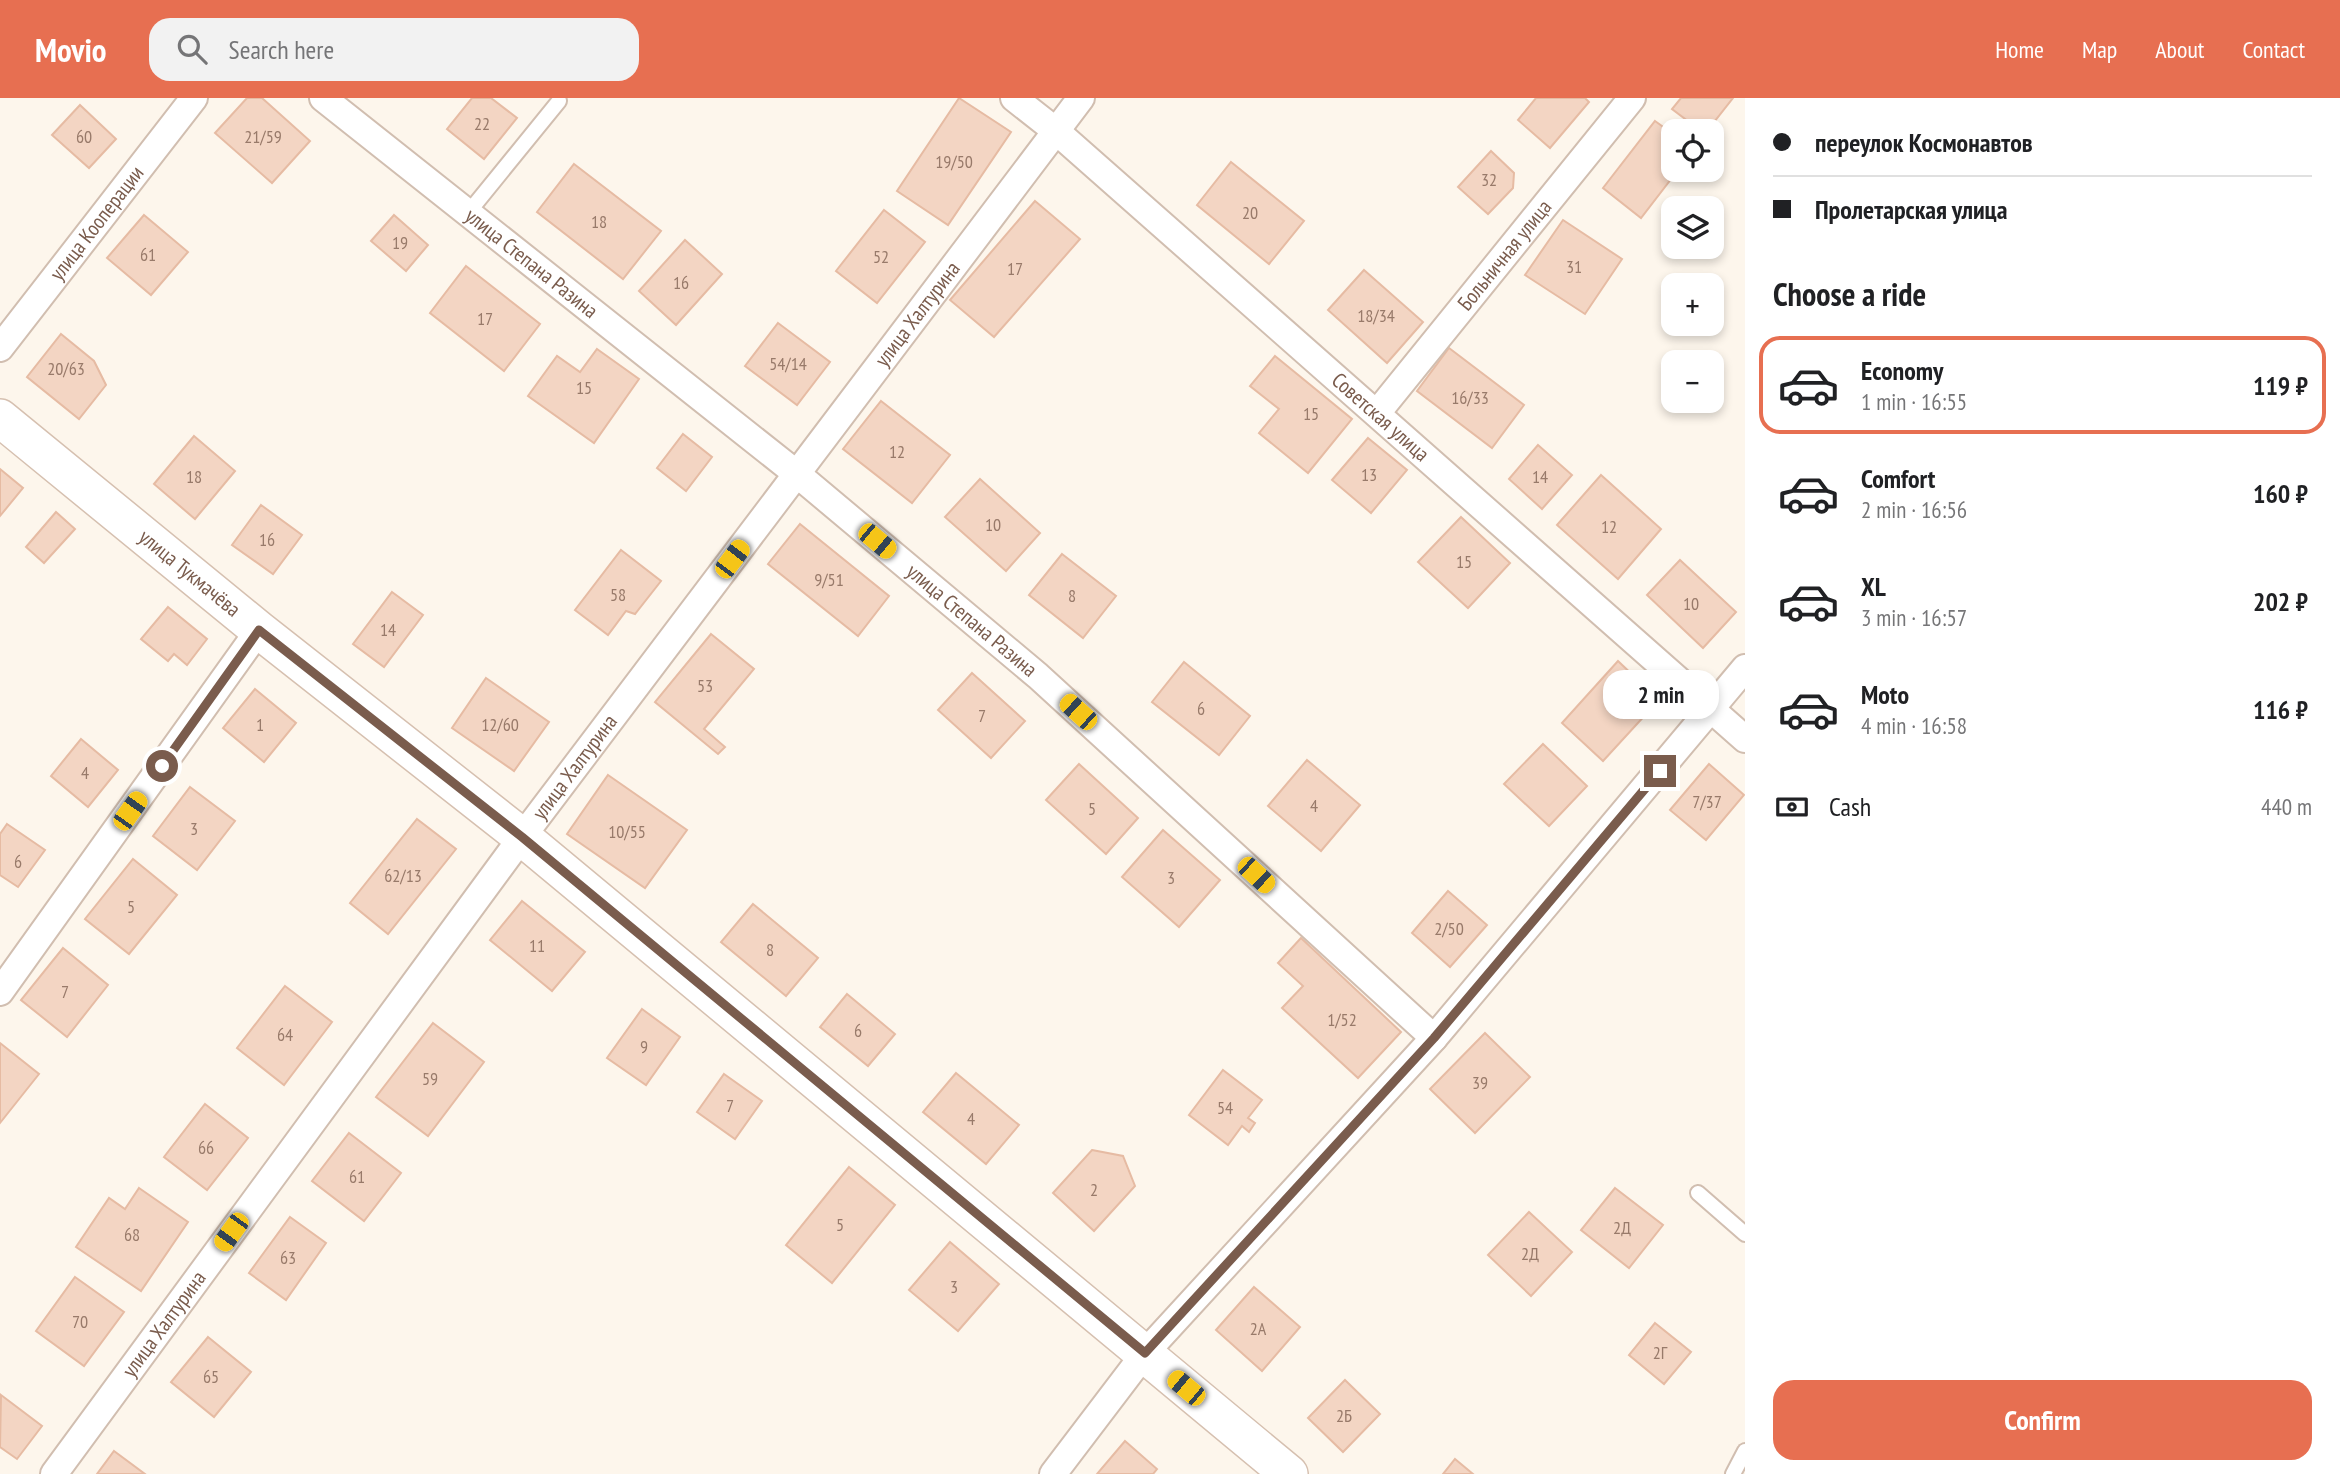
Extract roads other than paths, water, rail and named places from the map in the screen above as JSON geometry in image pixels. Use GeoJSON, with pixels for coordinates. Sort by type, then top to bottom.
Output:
{"type":"FeatureCollection","features":[{"type":"Feature","properties":{"kind":"street","name":"улица Кооперации"},"geometry":{"type":"LineString","coordinates":[[0,348],[194,98]]}},
{"type":"Feature","properties":{"kind":"street","name":"улица Степана Разина"},"geometry":{"type":"LineString","coordinates":[[323,98],[797,474],[1038,676],[1434,1038]]}},
{"type":"Feature","properties":{"kind":"street","name":"Советская улица"},"geometry":{"type":"LineString","coordinates":[[1014,98],[1056,131],[1745,739]]}},
{"type":"Feature","properties":{"kind":"street","name":"улица Халтурина"},"geometry":{"type":"LineString","coordinates":[[54,1474],[522,837],[1081,98]]}},
{"type":"Feature","properties":{"kind":"street","name":"Больничная улица"},"geometry":{"type":"LineString","coordinates":[[1377,413],[1632,98]]}},
{"type":"Feature","properties":{"kind":"street","name":"улица Тукмачёва"},"geometry":{"type":"LineString","coordinates":[[0,418],[259,630],[522,837],[1289,1474]]}},
{"type":"Feature","properties":{"kind":"street"},"geometry":{"type":"LineString","coordinates":[[0,992],[259,630]]}},
{"type":"Feature","properties":{"kind":"street"},"geometry":{"type":"LineString","coordinates":[[1053,1474],[1145,1353],[1434,1038],[1745,668]]}},
{"type":"Feature","properties":{"kind":"lane"},"geometry":{"type":"LineString","coordinates":[[468,213],[559,100]]}},
{"type":"Feature","properties":{"kind":"lane"},"geometry":{"type":"LineString","coordinates":[[1698,1193],[1745,1234]]}},
{"type":"Feature","properties":{"kind":"lane"},"geometry":{"type":"LineString","coordinates":[[1733,1474],[1745,1451]]}}]}
